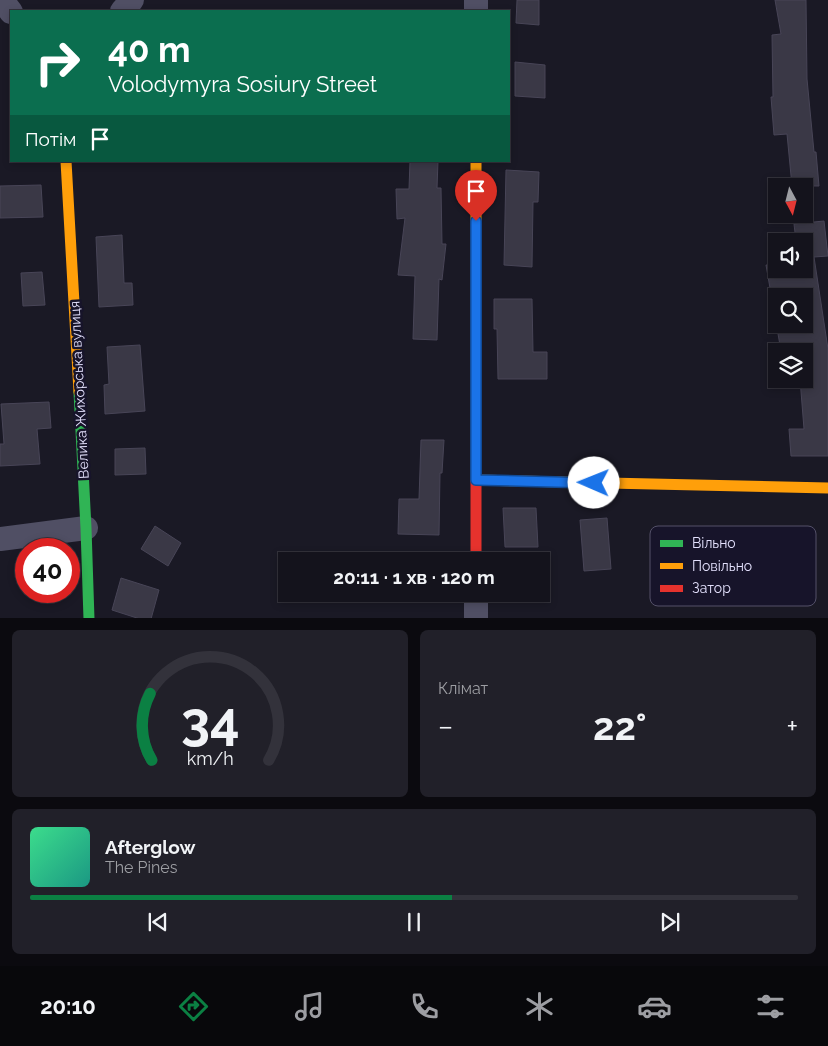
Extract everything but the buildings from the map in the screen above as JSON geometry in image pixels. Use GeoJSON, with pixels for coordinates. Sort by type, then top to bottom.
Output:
{"type":"FeatureCollection","features":[{"type":"Feature","properties":{"kind":"street"},"geometry":{"type":"LineString","coordinates":[[2,0],[10,11]]}},
{"type":"Feature","properties":{"kind":"street"},"geometry":{"type":"LineString","coordinates":[[123,10],[132,0]]}},
{"type":"Feature","properties":{"kind":"street","name":"Велика Жихорська вулиця"},"geometry":{"type":"LineString","coordinates":[[66,162],[86,528],[89,618]]}},
{"type":"Feature","properties":{"kind":"street"},"geometry":{"type":"LineString","coordinates":[[476,162],[476,552]]}},
{"type":"Feature","properties":{"kind":"street"},"geometry":{"type":"LineString","coordinates":[[476,480],[828,488]]}},
{"type":"Feature","properties":{"kind":"street"},"geometry":{"type":"LineString","coordinates":[[0,539],[86,528]]}},
{"type":"Feature","properties":{"kind":"street"},"geometry":{"type":"LineString","coordinates":[[476,602],[476,618]]}},
{"type":"Feature","properties":{"kind":"traffic: fast"},"geometry":{"type":"LineString","coordinates":[[79,392],[89,618]]}},
{"type":"Feature","properties":{"kind":"traffic: slow"},"geometry":{"type":"LineString","coordinates":[[66,162],[79,392]]}},
{"type":"Feature","properties":{"kind":"traffic: slow"},"geometry":{"type":"LineString","coordinates":[[476,162],[476,382]]}},
{"type":"Feature","properties":{"kind":"traffic: slow"},"geometry":{"type":"LineString","coordinates":[[476,480],[828,488]]}},
{"type":"Feature","properties":{"kind":"traffic: jam"},"geometry":{"type":"LineString","coordinates":[[476,382],[476,552]]}},
{"type":"Feature","properties":{"kind":"route"},"geometry":{"type":"LineString","coordinates":[[476,221],[476,480],[594,483]]}}]}
